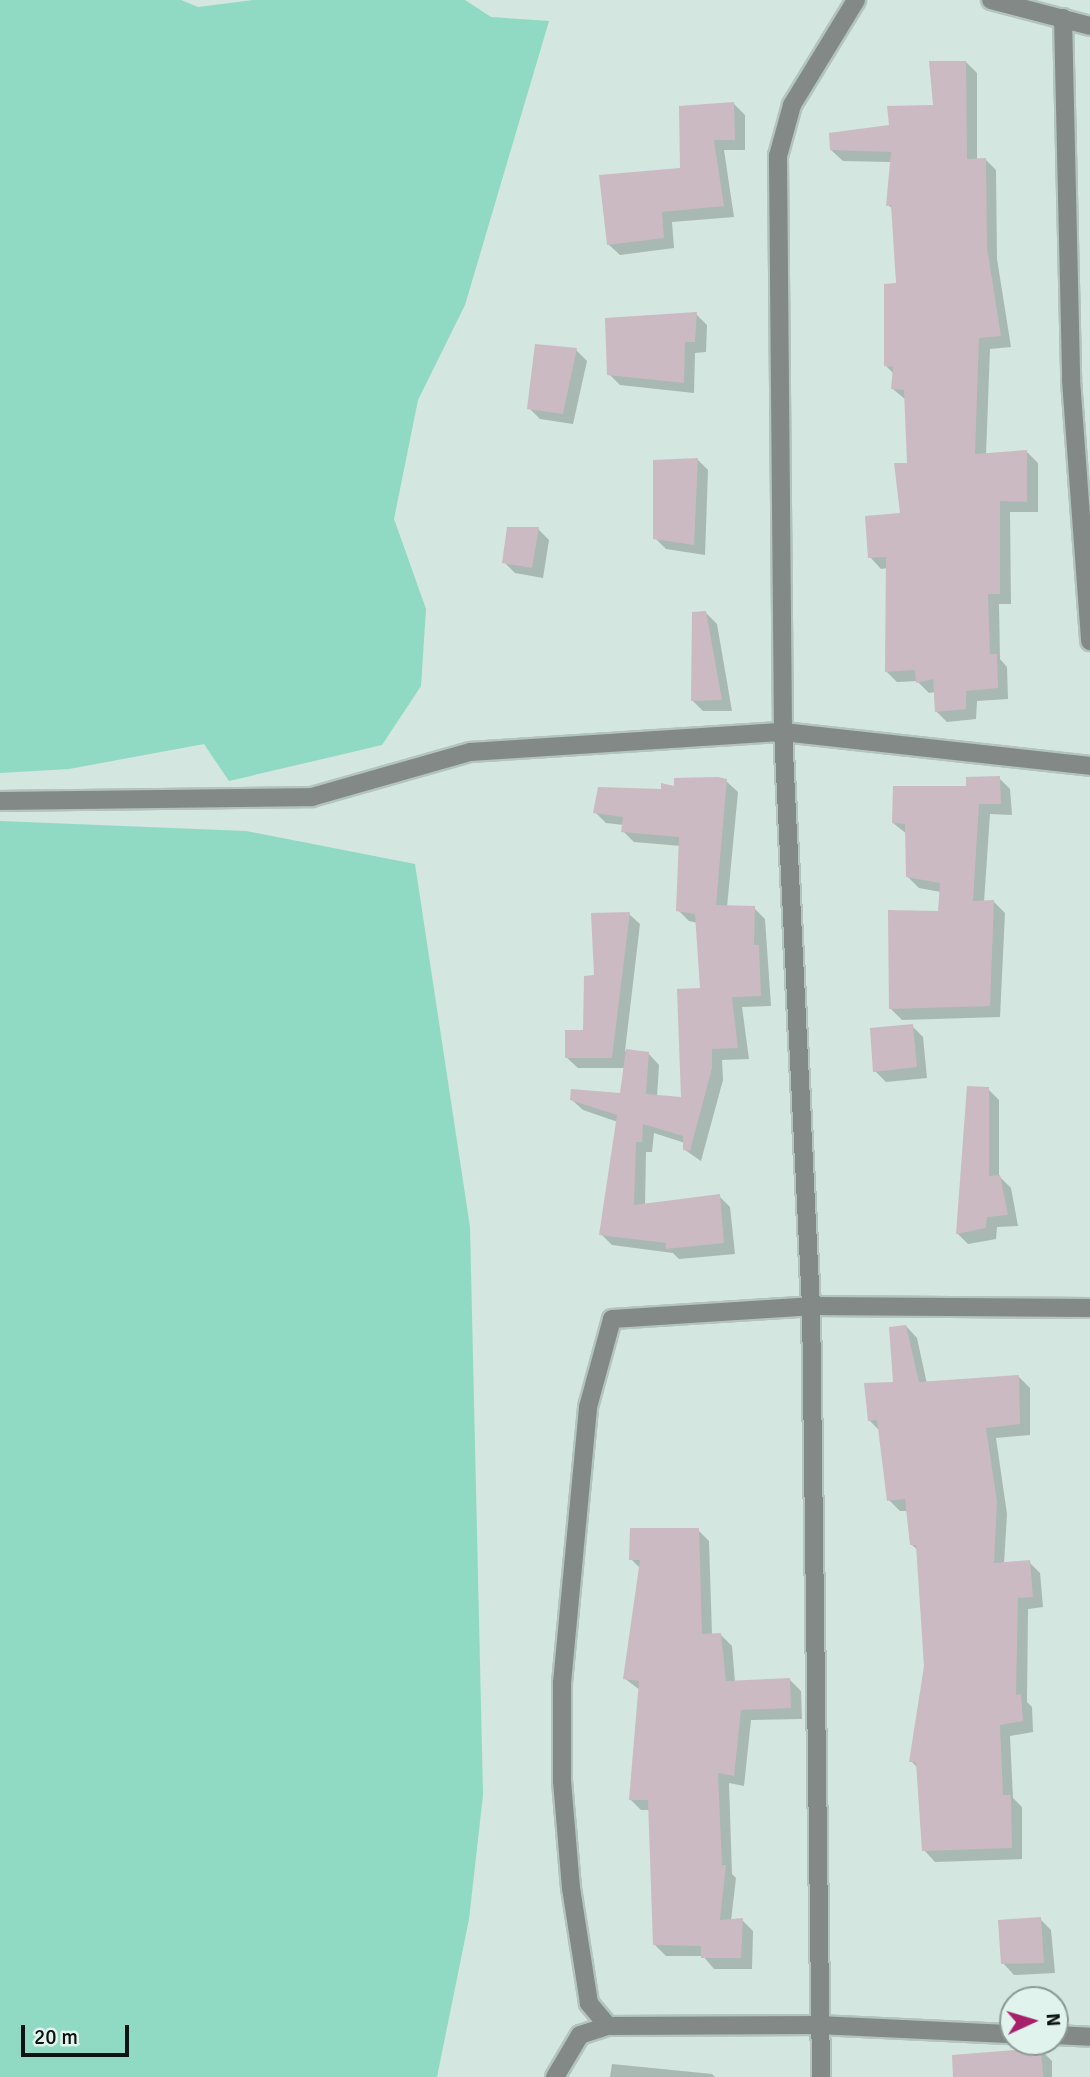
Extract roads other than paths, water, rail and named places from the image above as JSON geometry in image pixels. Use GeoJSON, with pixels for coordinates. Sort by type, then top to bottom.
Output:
{"type":"FeatureCollection","features":[{"type":"Feature","properties":{"kind":"street"},"geometry":{"type":"LineString","coordinates":[[821,2077],[811,1306],[783,732],[778,156],[792,105],[856,0]]}},
{"type":"Feature","properties":{"kind":"street"},"geometry":{"type":"LineString","coordinates":[[991,0],[1090,26]]}},
{"type":"Feature","properties":{"kind":"street"},"geometry":{"type":"LineString","coordinates":[[1063,18],[1071,380],[1090,641]]}},
{"type":"Feature","properties":{"kind":"street"},"geometry":{"type":"LineString","coordinates":[[0,801],[312,797],[470,752],[783,732],[1090,766]]}},
{"type":"Feature","properties":{"kind":"street"},"geometry":{"type":"LineString","coordinates":[[608,2026],[589,2003],[571,1888],[562,1781],[562,1683],[588,1407],[612,1319],[811,1306],[1090,1308]]}},
{"type":"Feature","properties":{"kind":"street"},"geometry":{"type":"LineString","coordinates":[[555,2077],[580,2035],[608,2026],[819,2025],[999,2033]]}},
{"type":"Feature","properties":{"kind":"street"},"geometry":{"type":"LineString","coordinates":[[1069,2036],[1090,2037]]}}]}
